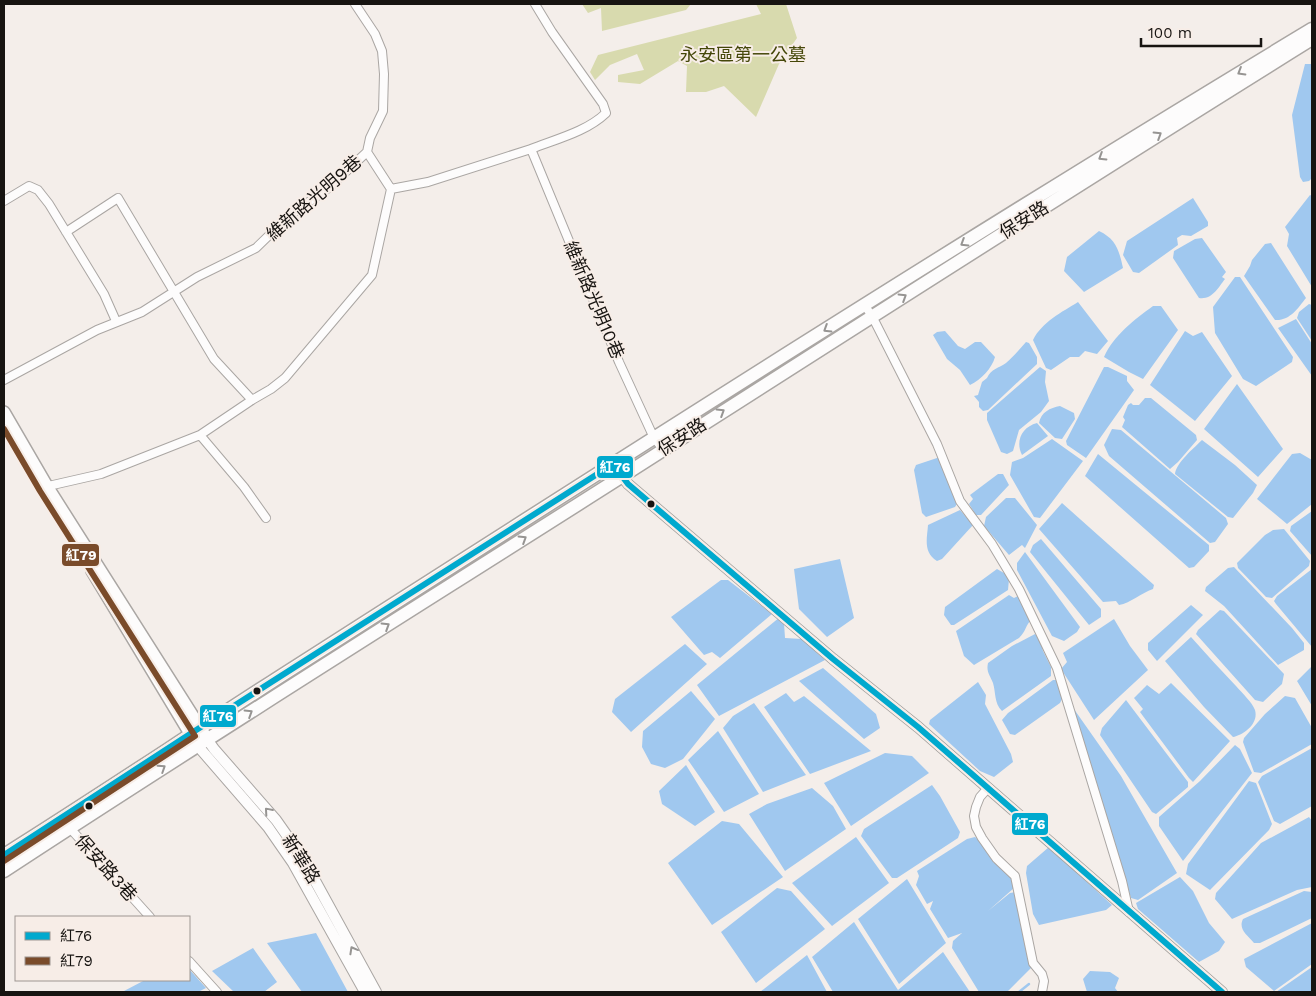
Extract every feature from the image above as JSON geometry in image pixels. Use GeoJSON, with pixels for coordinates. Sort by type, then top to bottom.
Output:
{"type":"FeatureCollection","features":[{"type":"Feature","properties":{"kind":"main road","name":"保安路"},"geometry":{"type":"LineString","coordinates":[[4,855],[66,823],[202,742],[622,477],[869,311],[1174,112],[1312,28]]}},
{"type":"Feature","properties":{"kind":"main road","name":"保安路"},"geometry":{"type":"LineString","coordinates":[[4,871],[66,823],[195,731],[613,464],[869,311],[1312,39]]}},
{"type":"Feature","properties":{"kind":"main road"},"geometry":{"type":"LineString","coordinates":[[4,412],[44,487]]}},
{"type":"Feature","properties":{"kind":"main road"},"geometry":{"type":"LineString","coordinates":[[4,424],[202,742]]}},
{"type":"Feature","properties":{"kind":"street","name":"維新路光明9巷"},"geometry":{"type":"LineString","coordinates":[[4,380],[116,321],[142,312],[197,277],[256,248],[289,216],[327,189],[367,152],[370,138],[383,111],[384,74],[382,51],[374,34],[355,4]]}},
{"type":"Feature","properties":{"kind":"street"},"geometry":{"type":"LineString","coordinates":[[391,189],[428,182],[531,149],[586,128],[598,122],[606,113],[603,104],[552,32],[535,4]]}},
{"type":"Feature","properties":{"kind":"street","name":"維新路光明10巷"},"geometry":{"type":"LineString","coordinates":[[531,149],[619,362],[654,438],[663,449]]}},
{"type":"Feature","properties":{"kind":"street"},"geometry":{"type":"LineString","coordinates":[[44,487],[107,472],[200,435],[272,389],[285,378],[372,275],[391,189],[367,152]]}},
{"type":"Feature","properties":{"kind":"street"},"geometry":{"type":"LineString","coordinates":[[4,201],[29,186],[38,190],[104,294],[116,321]]}},
{"type":"Feature","properties":{"kind":"street"},"geometry":{"type":"LineString","coordinates":[[66,232],[118,198],[214,359],[252,400]]}},
{"type":"Feature","properties":{"kind":"street"},"geometry":{"type":"LineString","coordinates":[[869,311],[936,444],[960,501],[992,544],[1019,589],[1057,668],[1122,881],[1129,912]]}},
{"type":"Feature","properties":{"kind":"street"},"geometry":{"type":"LineString","coordinates":[[200,435],[244,487],[266,518]]}},
{"type":"Feature","properties":{"kind":"street"},"geometry":{"type":"LineString","coordinates":[[613,464],[622,477],[833,659],[918,726],[1222,992]]}},
{"type":"Feature","properties":{"kind":"street","name":"新華路"},"geometry":{"type":"LineString","coordinates":[[202,742],[268,827],[293,863],[365,992]]}},
{"type":"Feature","properties":{"kind":"street","name":"新華路"},"geometry":{"type":"LineString","coordinates":[[202,742],[214,749],[276,820],[302,858],[376,992]]}},
{"type":"Feature","properties":{"kind":"street"},"geometry":{"type":"LineString","coordinates":[[988,788],[980,797],[976,807],[974,816],[976,826],[996,858],[1015,876],[1033,962],[1042,974],[1044,981],[1042,992]]}},
{"type":"Feature","properties":{"kind":"street","name":"保安路3巷"},"geometry":{"type":"LineString","coordinates":[[66,823],[149,916]]}},
{"type":"Feature","properties":{"kind":"street"},"geometry":{"type":"LineString","coordinates":[[190,962],[217,992]]}},
{"type":"Feature","properties":{"kind":"green space","name":"永安區第一公墓"},"geometry":{"type":"Polygon","coordinates":[[[582,4],[691,4],[686,10],[602,31],[601,8],[588,13],[582,4]]]}},
{"type":"Feature","properties":{"kind":"green space","name":"永安區第一公墓"},"geometry":{"type":"Polygon","coordinates":[[[756,4],[786,4],[797,38],[779,64],[756,117],[724,86],[706,92],[686,92],[687,66],[678,61],[640,84],[618,82],[618,75],[644,70],[637,54],[610,65],[595,80],[590,72],[598,55],[761,14],[756,4]]]}},
{"type":"Feature","properties":{"kind":"water"},"geometry":{"type":"Polygon","coordinates":[[[1305,64],[1312,64],[1312,178],[1309,181],[1303,182],[1300,177],[1292,115],[1305,64]]]}},
{"type":"Feature","properties":{"kind":"water"},"geometry":{"type":"Polygon","coordinates":[[[1310,195],[1312,196],[1312,287],[1287,246],[1289,234],[1285,227],[1310,195]]]}},
{"type":"Feature","properties":{"kind":"water"},"geometry":{"type":"Polygon","coordinates":[[[1193,198],[1208,222],[1208,226],[1191,236],[1182,235],[1177,238],[1178,245],[1139,273],[1133,272],[1123,255],[1127,241],[1193,198]]]}},
{"type":"Feature","properties":{"kind":"water"},"geometry":{"type":"Polygon","coordinates":[[[1099,231],[1113,241],[1123,268],[1084,292],[1064,271],[1067,257],[1099,231]]]}},
{"type":"Feature","properties":{"kind":"water"},"geometry":{"type":"Polygon","coordinates":[[[1202,238],[1226,272],[1222,277],[1225,279],[1211,295],[1199,298],[1173,258],[1174,251],[1195,239],[1202,238]]]}},
{"type":"Feature","properties":{"kind":"water"},"geometry":{"type":"Polygon","coordinates":[[[1271,243],[1306,298],[1293,313],[1280,320],[1275,320],[1244,276],[1252,260],[1265,244],[1271,243]]]}},
{"type":"Feature","properties":{"kind":"water"},"geometry":{"type":"Polygon","coordinates":[[[1235,277],[1240,277],[1293,357],[1292,362],[1256,386],[1243,379],[1215,333],[1213,307],[1235,277]]]}},
{"type":"Feature","properties":{"kind":"water"},"geometry":{"type":"Polygon","coordinates":[[[1078,302],[1108,341],[1097,354],[1085,351],[1079,357],[1070,357],[1051,370],[1046,368],[1033,340],[1047,323],[1078,302]]]}},
{"type":"Feature","properties":{"kind":"water"},"geometry":{"type":"Polygon","coordinates":[[[1309,304],[1312,305],[1312,341],[1297,318],[1299,312],[1309,304]]]}},
{"type":"Feature","properties":{"kind":"water"},"geometry":{"type":"Polygon","coordinates":[[[1153,306],[1161,306],[1178,330],[1143,379],[1104,357],[1119,335],[1153,306]]]}},
{"type":"Feature","properties":{"kind":"water"},"geometry":{"type":"Polygon","coordinates":[[[1296,319],[1312,344],[1312,376],[1278,328],[1296,319]]]}},
{"type":"Feature","properties":{"kind":"water"},"geometry":{"type":"Polygon","coordinates":[[[945,331],[958,346],[965,349],[975,342],[981,342],[995,357],[986,373],[970,385],[960,370],[947,359],[933,335],[937,332],[945,331]]]}},
{"type":"Feature","properties":{"kind":"water"},"geometry":{"type":"Polygon","coordinates":[[[1185,331],[1193,336],[1202,332],[1232,376],[1195,421],[1150,385],[1185,331]]]}},
{"type":"Feature","properties":{"kind":"water"},"geometry":{"type":"Polygon","coordinates":[[[1026,342],[1029,343],[1037,357],[1037,364],[988,410],[983,411],[974,396],[978,395],[982,382],[993,371],[1009,361],[1026,342]]]}},
{"type":"Feature","properties":{"kind":"water"},"geometry":{"type":"Polygon","coordinates":[[[1040,367],[1046,371],[1045,382],[1049,401],[1041,412],[1019,430],[1013,451],[1007,454],[1001,452],[987,420],[987,413],[1040,367]]]}},
{"type":"Feature","properties":{"kind":"water"},"geometry":{"type":"Polygon","coordinates":[[[1104,367],[1127,376],[1127,381],[1134,390],[1086,458],[1067,445],[1066,441],[1104,367]]]}},
{"type":"Feature","properties":{"kind":"water"},"geometry":{"type":"Polygon","coordinates":[[[1237,384],[1283,449],[1258,477],[1204,429],[1237,384]]]}},
{"type":"Feature","properties":{"kind":"water"},"geometry":{"type":"Polygon","coordinates":[[[1145,398],[1151,398],[1196,435],[1197,440],[1170,469],[1122,427],[1125,420],[1123,417],[1128,405],[1131,403],[1139,405],[1145,398]]]}},
{"type":"Feature","properties":{"kind":"water"},"geometry":{"type":"Polygon","coordinates":[[[1060,406],[1074,413],[1075,419],[1062,439],[1055,438],[1039,423],[1046,411],[1060,406]]]}},
{"type":"Feature","properties":{"kind":"water"},"geometry":{"type":"Polygon","coordinates":[[[1037,423],[1048,436],[1022,455],[1019,445],[1021,435],[1027,428],[1037,423]]]}},
{"type":"Feature","properties":{"kind":"water"},"geometry":{"type":"Polygon","coordinates":[[[1112,429],[1121,430],[1226,518],[1228,524],[1215,542],[1210,543],[1109,456],[1104,445],[1112,429]]]}},
{"type":"Feature","properties":{"kind":"water"},"geometry":{"type":"Polygon","coordinates":[[[1052,439],[1083,461],[1040,518],[1034,517],[1010,475],[1012,462],[1023,458],[1052,439]]]}},
{"type":"Feature","properties":{"kind":"water"},"geometry":{"type":"Polygon","coordinates":[[[1202,440],[1235,465],[1257,485],[1233,518],[1228,517],[1175,474],[1182,461],[1202,440]]]}},
{"type":"Feature","properties":{"kind":"water"},"geometry":{"type":"Polygon","coordinates":[[[1300,453],[1312,460],[1312,504],[1287,524],[1257,499],[1292,454],[1300,453]]]}},
{"type":"Feature","properties":{"kind":"water"},"geometry":{"type":"Polygon","coordinates":[[[1098,454],[1209,545],[1209,551],[1194,567],[1189,568],[1085,476],[1098,454]]]}},
{"type":"Feature","properties":{"kind":"water"},"geometry":{"type":"Polygon","coordinates":[[[940,457],[958,502],[955,507],[926,517],[922,513],[914,470],[916,465],[940,457]]]}},
{"type":"Feature","properties":{"kind":"water"},"geometry":{"type":"Polygon","coordinates":[[[998,474],[1003,474],[1009,485],[981,515],[976,515],[969,504],[973,499],[970,495],[998,474]]]}},
{"type":"Feature","properties":{"kind":"water"},"geometry":{"type":"Polygon","coordinates":[[[1006,498],[1015,498],[1037,525],[1025,548],[1022,545],[1009,555],[984,526],[986,517],[1006,498]]]}},
{"type":"Feature","properties":{"kind":"water"},"geometry":{"type":"Polygon","coordinates":[[[1062,503],[1154,585],[1153,589],[1123,604],[1119,605],[1116,601],[1103,602],[1039,529],[1062,503]]]}},
{"type":"Feature","properties":{"kind":"water"},"geometry":{"type":"Polygon","coordinates":[[[960,510],[973,525],[942,559],[937,561],[928,549],[928,525],[960,510]]]}},
{"type":"Feature","properties":{"kind":"water"},"geometry":{"type":"Polygon","coordinates":[[[1312,511],[1312,556],[1290,531],[1291,526],[1312,511]]]}},
{"type":"Feature","properties":{"kind":"water"},"geometry":{"type":"Polygon","coordinates":[[[1284,529],[1310,561],[1309,566],[1272,598],[1266,597],[1238,568],[1237,563],[1265,535],[1273,530],[1284,529]]]}},
{"type":"Feature","properties":{"kind":"water"},"geometry":{"type":"Polygon","coordinates":[[[1041,539],[1101,609],[1101,617],[1089,625],[1030,552],[1033,545],[1041,539]]]}},
{"type":"Feature","properties":{"kind":"water"},"geometry":{"type":"Polygon","coordinates":[[[1025,552],[1080,627],[1077,632],[1064,641],[1052,636],[1017,570],[1017,563],[1025,552]]]}},
{"type":"Feature","properties":{"kind":"water"},"geometry":{"type":"Polygon","coordinates":[[[840,559],[854,618],[827,637],[799,609],[794,569],[840,559]]]}},
{"type":"Feature","properties":{"kind":"water"},"geometry":{"type":"Polygon","coordinates":[[[1234,567],[1292,628],[1304,643],[1304,650],[1278,665],[1224,606],[1205,591],[1206,587],[1228,568],[1234,567]]]}},
{"type":"Feature","properties":{"kind":"water"},"geometry":{"type":"Polygon","coordinates":[[[997,569],[1009,579],[1008,590],[954,625],[951,625],[944,615],[945,607],[997,569]]]}},
{"type":"Feature","properties":{"kind":"water"},"geometry":{"type":"Polygon","coordinates":[[[1312,569],[1312,647],[1274,601],[1277,596],[1312,569]]]}},
{"type":"Feature","properties":{"kind":"water"},"geometry":{"type":"Polygon","coordinates":[[[721,580],[728,580],[772,614],[720,658],[712,652],[704,655],[671,617],[721,580]]]}},
{"type":"Feature","properties":{"kind":"water"},"geometry":{"type":"Polygon","coordinates":[[[1009,595],[1014,598],[1018,596],[1030,621],[1019,638],[974,665],[964,656],[956,631],[1009,595]]]}},
{"type":"Feature","properties":{"kind":"water"},"geometry":{"type":"Polygon","coordinates":[[[1191,605],[1203,615],[1157,661],[1148,650],[1148,643],[1191,605]]]}},
{"type":"Feature","properties":{"kind":"water"},"geometry":{"type":"Polygon","coordinates":[[[1220,610],[1224,611],[1284,674],[1282,684],[1263,702],[1255,700],[1196,634],[1220,610]]]}},
{"type":"Feature","properties":{"kind":"water"},"geometry":{"type":"Polygon","coordinates":[[[780,617],[784,623],[785,638],[802,639],[825,660],[719,716],[697,685],[780,617]]]}},
{"type":"Feature","properties":{"kind":"water"},"geometry":{"type":"Polygon","coordinates":[[[1114,619],[1130,646],[1148,670],[1094,720],[1061,669],[1067,662],[1063,653],[1114,619]]]}},
{"type":"Feature","properties":{"kind":"water"},"geometry":{"type":"Polygon","coordinates":[[[1035,634],[1040,639],[1043,651],[1051,667],[1051,676],[1002,711],[996,701],[993,683],[988,671],[988,663],[1012,646],[1035,634]]]}},
{"type":"Feature","properties":{"kind":"water"},"geometry":{"type":"Polygon","coordinates":[[[1191,637],[1254,707],[1255,720],[1241,734],[1233,737],[1204,707],[1165,661],[1191,637]]]}},
{"type":"Feature","properties":{"kind":"water"},"geometry":{"type":"Polygon","coordinates":[[[685,644],[707,664],[631,732],[612,712],[615,699],[685,644]]]}},
{"type":"Feature","properties":{"kind":"water"},"geometry":{"type":"Polygon","coordinates":[[[1312,666],[1312,706],[1297,681],[1312,666]]]}},
{"type":"Feature","properties":{"kind":"water"},"geometry":{"type":"Polygon","coordinates":[[[823,668],[876,714],[880,728],[864,739],[799,681],[823,668]]]}},
{"type":"Feature","properties":{"kind":"water"},"geometry":{"type":"Polygon","coordinates":[[[1053,680],[1057,680],[1063,697],[1060,703],[1015,735],[1010,734],[1002,720],[1008,713],[1053,680]]]}},
{"type":"Feature","properties":{"kind":"water"},"geometry":{"type":"Polygon","coordinates":[[[978,682],[986,695],[985,704],[1011,754],[1013,762],[994,777],[980,771],[929,724],[930,720],[978,682]]]}},
{"type":"Feature","properties":{"kind":"water"},"geometry":{"type":"Polygon","coordinates":[[[1171,683],[1230,741],[1193,782],[1140,712],[1143,709],[1134,698],[1147,685],[1159,694],[1171,683]]]}},
{"type":"Feature","properties":{"kind":"water"},"geometry":{"type":"Polygon","coordinates":[[[691,691],[715,719],[683,759],[665,768],[651,764],[642,747],[643,731],[691,691]]]}},
{"type":"Feature","properties":{"kind":"water"},"geometry":{"type":"Polygon","coordinates":[[[786,693],[794,702],[804,696],[871,751],[810,774],[764,707],[786,693]]]}},
{"type":"Feature","properties":{"kind":"water"},"geometry":{"type":"Polygon","coordinates":[[[1285,696],[1295,698],[1312,728],[1312,744],[1261,773],[1254,772],[1243,742],[1244,738],[1265,714],[1285,696]]]}},
{"type":"Feature","properties":{"kind":"water"},"geometry":{"type":"Polygon","coordinates":[[[1126,700],[1188,782],[1188,787],[1156,814],[1152,812],[1100,735],[1102,728],[1126,700]]]}},
{"type":"Feature","properties":{"kind":"water"},"geometry":{"type":"Polygon","coordinates":[[[1069,702],[1121,776],[1177,873],[1138,900],[1131,898],[1069,702]]]}},
{"type":"Feature","properties":{"kind":"water"},"geometry":{"type":"Polygon","coordinates":[[[754,703],[806,775],[763,792],[723,728],[733,716],[754,703]]]}},
{"type":"Feature","properties":{"kind":"water"},"geometry":{"type":"Polygon","coordinates":[[[718,731],[759,794],[724,812],[688,760],[718,731]]]}},
{"type":"Feature","properties":{"kind":"water"},"geometry":{"type":"Polygon","coordinates":[[[1235,745],[1240,749],[1252,773],[1183,861],[1159,826],[1159,817],[1200,781],[1235,745]]]}},
{"type":"Feature","properties":{"kind":"water"},"geometry":{"type":"Polygon","coordinates":[[[1312,748],[1312,806],[1280,824],[1274,821],[1258,782],[1262,776],[1312,748]]]}},
{"type":"Feature","properties":{"kind":"water"},"geometry":{"type":"Polygon","coordinates":[[[885,753],[912,756],[929,773],[851,826],[824,783],[885,753]]]}},
{"type":"Feature","properties":{"kind":"water"},"geometry":{"type":"Polygon","coordinates":[[[686,765],[715,812],[695,826],[662,804],[659,791],[686,765]]]}},
{"type":"Feature","properties":{"kind":"water"},"geometry":{"type":"Polygon","coordinates":[[[1249,781],[1256,783],[1272,824],[1269,830],[1210,890],[1186,874],[1188,864],[1249,781]]]}},
{"type":"Feature","properties":{"kind":"water"},"geometry":{"type":"Polygon","coordinates":[[[932,785],[960,832],[958,838],[897,878],[892,878],[861,836],[864,829],[932,785]]]}},
{"type":"Feature","properties":{"kind":"water"},"geometry":{"type":"Polygon","coordinates":[[[812,788],[833,806],[846,829],[785,871],[749,814],[767,804],[812,788]]]}},
{"type":"Feature","properties":{"kind":"water"},"geometry":{"type":"Polygon","coordinates":[[[1309,817],[1312,821],[1312,887],[1297,890],[1232,919],[1215,899],[1216,893],[1261,843],[1309,817]]]}},
{"type":"Feature","properties":{"kind":"water"},"geometry":{"type":"Polygon","coordinates":[[[722,821],[739,824],[783,877],[712,925],[668,863],[722,821]]]}},
{"type":"Feature","properties":{"kind":"water"},"geometry":{"type":"Polygon","coordinates":[[[856,837],[889,883],[832,926],[792,883],[856,837]]]}},
{"type":"Feature","properties":{"kind":"water"},"geometry":{"type":"Polygon","coordinates":[[[975,837],[982,843],[994,863],[996,862],[1012,877],[1014,888],[988,911],[1010,893],[1016,892],[1033,966],[1007,992],[979,992],[952,948],[953,941],[962,933],[948,938],[930,909],[933,901],[927,904],[916,885],[919,876],[917,871],[967,839],[975,837]]]}},
{"type":"Feature","properties":{"kind":"water"},"geometry":{"type":"Polygon","coordinates":[[[1049,847],[1112,905],[1106,910],[1039,925],[1033,914],[1026,873],[1027,866],[1049,847]]]}},
{"type":"Feature","properties":{"kind":"water"},"geometry":{"type":"Polygon","coordinates":[[[1180,877],[1193,891],[1209,923],[1225,942],[1219,951],[1199,962],[1138,909],[1136,903],[1180,877]]]}},
{"type":"Feature","properties":{"kind":"water"},"geometry":{"type":"Polygon","coordinates":[[[907,879],[946,943],[899,984],[858,919],[907,879]]]}},
{"type":"Feature","properties":{"kind":"water"},"geometry":{"type":"Polygon","coordinates":[[[777,888],[791,891],[825,929],[756,983],[721,932],[777,888]]]}},
{"type":"Feature","properties":{"kind":"water"},"geometry":{"type":"Polygon","coordinates":[[[1304,891],[1312,892],[1312,918],[1260,943],[1254,943],[1242,929],[1243,919],[1304,891]]]}},
{"type":"Feature","properties":{"kind":"water"},"geometry":{"type":"Polygon","coordinates":[[[854,922],[898,990],[943,952],[970,992],[833,992],[812,957],[854,922]]]}},
{"type":"Feature","properties":{"kind":"water"},"geometry":{"type":"Polygon","coordinates":[[[1312,923],[1312,964],[1274,991],[1246,967],[1244,959],[1312,923]]]}},
{"type":"Feature","properties":{"kind":"water"},"geometry":{"type":"Polygon","coordinates":[[[316,933],[348,992],[302,992],[267,943],[316,933]]]}},
{"type":"Feature","properties":{"kind":"water"},"geometry":{"type":"Polygon","coordinates":[[[253,948],[277,982],[264,992],[234,992],[212,971],[253,948]]]}},
{"type":"Feature","properties":{"kind":"water"},"geometry":{"type":"Polygon","coordinates":[[[807,955],[827,992],[760,992],[807,955]]]}},
{"type":"Feature","properties":{"kind":"water"},"geometry":{"type":"Polygon","coordinates":[[[1312,967],[1312,992],[1276,992],[1312,967]]]}},
{"type":"Feature","properties":{"kind":"water"},"geometry":{"type":"Polygon","coordinates":[[[190,970],[206,988],[198,992],[124,991],[143,981],[190,981],[190,970]]]}},
{"type":"Feature","properties":{"kind":"water"},"geometry":{"type":"Polygon","coordinates":[[[1090,971],[1110,972],[1119,978],[1115,988],[1118,992],[1087,992],[1083,979],[1090,971]]]}},
{"type":"Feature","properties":{"kind":"waterway"},"geometry":{"type":"LineString","coordinates":[[1019,992],[1029,984]]}},
{"type":"Feature","properties":{"kind":"transit line","name":"紅79"},"geometry":{"type":"LineString","coordinates":[[4,429],[40,491],[195,736],[4,861]]}},
{"type":"Feature","properties":{"kind":"transit line","name":"紅76"},"geometry":{"type":"LineString","coordinates":[[4,855],[613,464],[628,484],[833,659],[918,727],[1222,992]]}}]}
